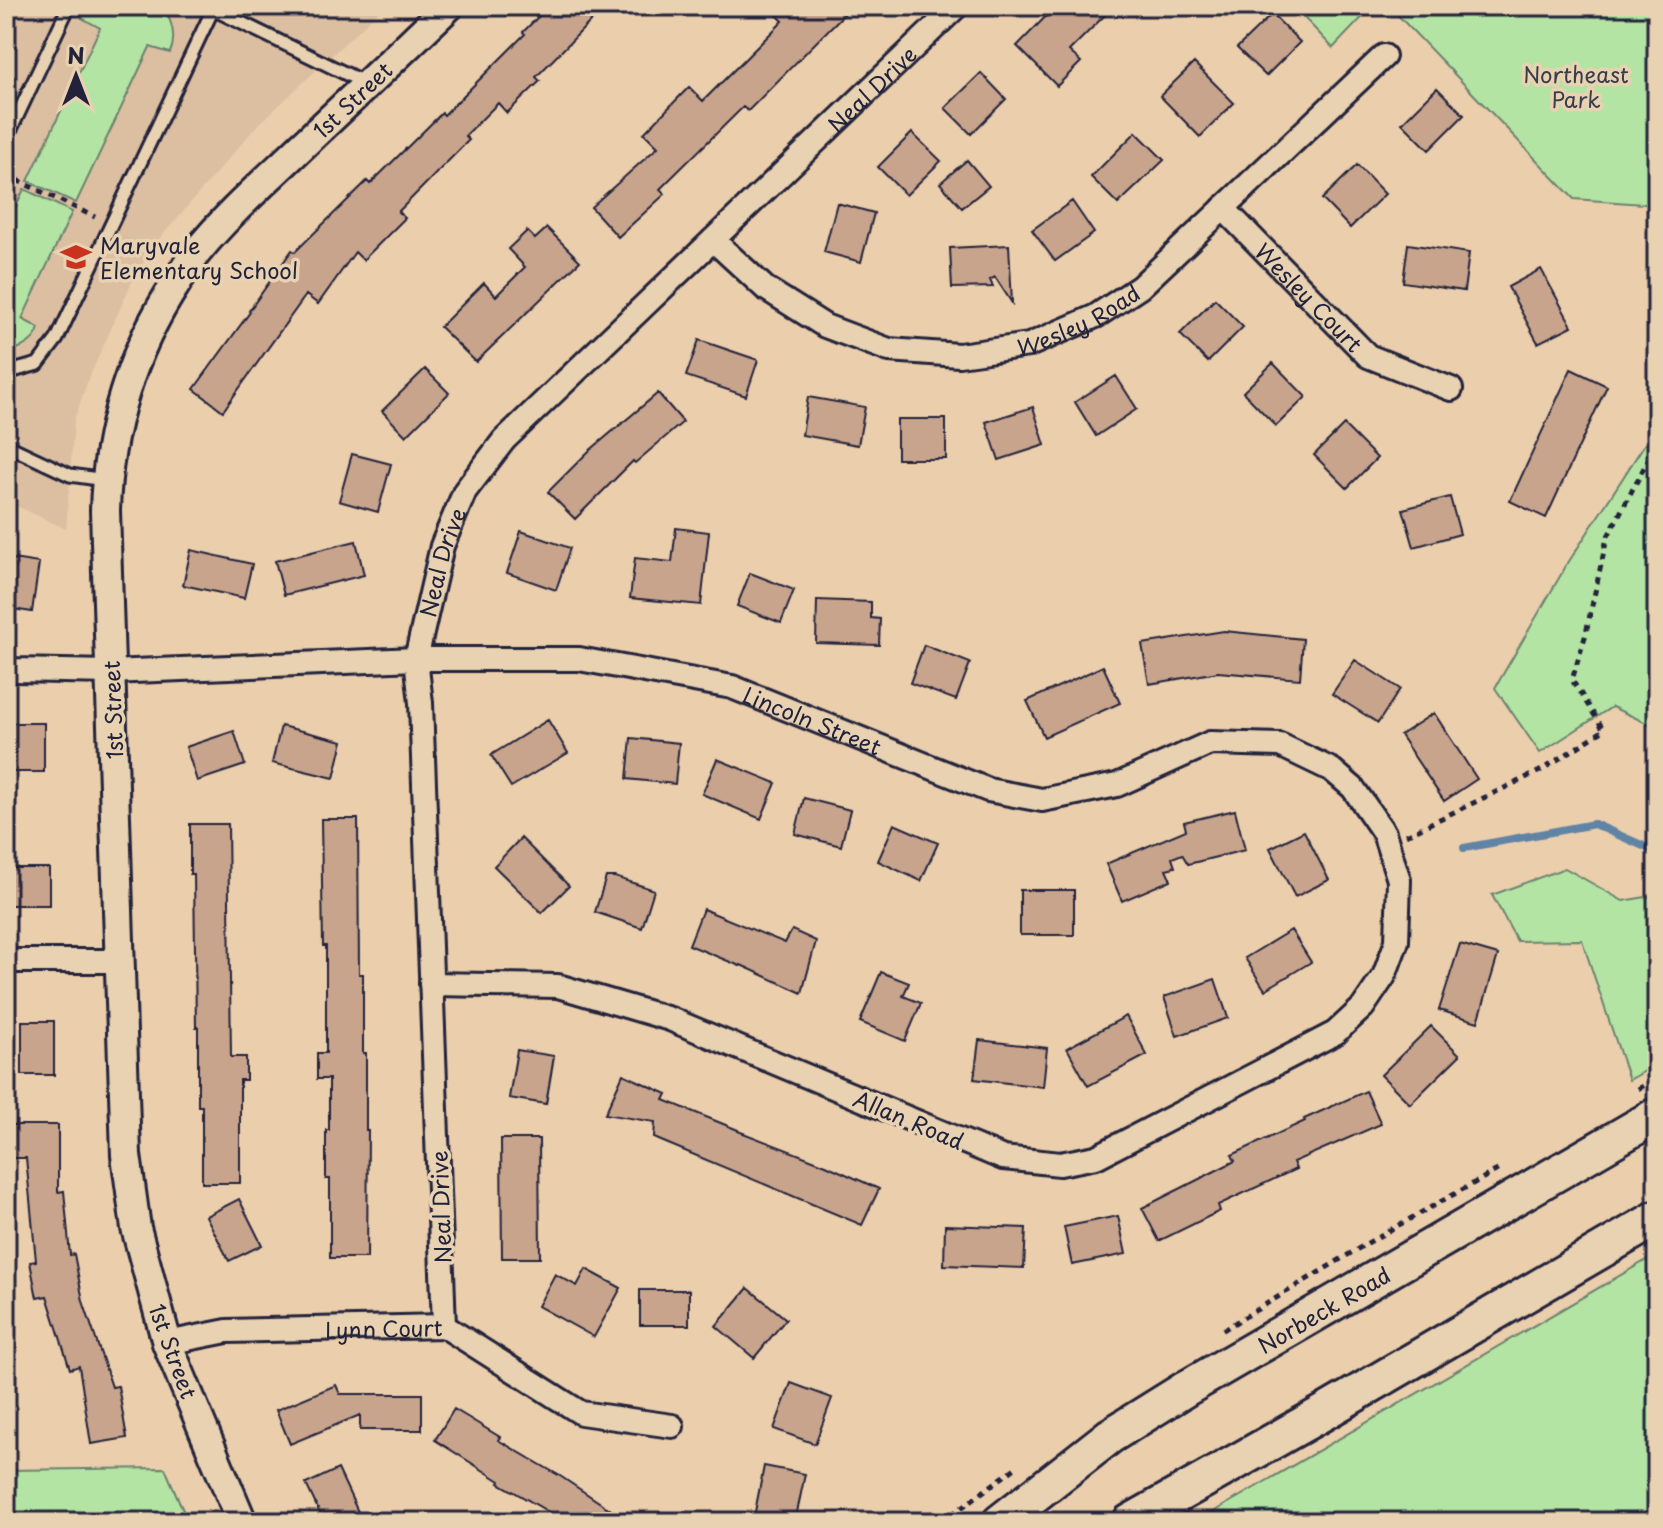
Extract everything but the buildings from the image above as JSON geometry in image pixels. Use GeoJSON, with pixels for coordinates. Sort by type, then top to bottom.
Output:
{"type":"FeatureCollection","features":[{"type":"Feature","properties":{"kind":"main road","name":"Norbeck Road"},"geometry":{"type":"LineString","coordinates":[[1000,1522],[1110,1436],[1187,1388],[1657,1115]]}},
{"type":"Feature","properties":{"kind":"main road"},"geometry":{"type":"LineString","coordinates":[[1130,1522],[1657,1218]]}},
{"type":"Feature","properties":{"kind":"street","name":"1st Street"},"geometry":{"type":"LineString","coordinates":[[242,1522],[167,1343],[136,1228],[126,1155],[106,480],[114,430],[139,352],[166,299],[196,252],[449,6]]}},
{"type":"Feature","properties":{"kind":"street","name":"Neal Drive"},"geometry":{"type":"LineString","coordinates":[[444,1326],[421,703],[416,659],[442,546],[465,491],[504,440],[957,6]]}},
{"type":"Feature","properties":{"kind":"street","name":"Wesley Road"},"geometry":{"type":"LineString","coordinates":[[713,240],[765,288],[825,326],[889,350],[959,355],[1029,345],[1096,316],[1140,287],[1384,56]]}},
{"type":"Feature","properties":{"kind":"street","name":"Wesley Court"},"geometry":{"type":"LineString","coordinates":[[1223,208],[1368,356],[1451,389]]}},
{"type":"Feature","properties":{"kind":"street","name":"Lincoln Street"},"geometry":{"type":"LineString","coordinates":[[6,668],[110,672],[416,659],[579,659],[732,687],[988,790],[1042,800],[1117,785],[1210,743],[1280,745],[1332,770],[1353,788],[1384,833],[1399,880],[1397,941],[1384,976],[1363,1007]]}},
{"type":"Feature","properties":{"kind":"street"},"geometry":{"type":"LineString","coordinates":[[6,961],[121,961]]}},
{"type":"Feature","properties":{"kind":"street","name":"Allan Road"},"geometry":{"type":"LineString","coordinates":[[431,984],[558,986],[670,1019],[1003,1158],[1060,1164],[1096,1157],[1110,1150],[1335,1033],[1363,1007]]}},
{"type":"Feature","properties":{"kind":"street","name":"Lynn Court"},"geometry":{"type":"LineString","coordinates":[[167,1343],[227,1331],[444,1326],[581,1413],[672,1426]]}},
{"type":"Feature","properties":{"kind":"lane"},"geometry":{"type":"LineString","coordinates":[[6,140],[69,6]]}},
{"type":"Feature","properties":{"kind":"lane"},"geometry":{"type":"LineString","coordinates":[[6,373],[38,364],[57,339],[210,7],[368,84]]}},
{"type":"Feature","properties":{"kind":"lane"},"geometry":{"type":"LineString","coordinates":[[6,445],[70,475],[106,480]]}},
{"type":"Feature","properties":{"kind":"path"},"geometry":{"type":"LineString","coordinates":[[6,175],[75,207]]}},
{"type":"Feature","properties":{"kind":"path"},"geometry":{"type":"LineString","coordinates":[[1387,844],[1540,771],[1604,730],[1572,680],[1607,538],[1657,443]]}},
{"type":"Feature","properties":{"kind":"shaded area","name":"Maryvale Elementary School"},"geometry":{"type":"Polygon","coordinates":[[[6,6],[384,6],[255,128],[159,239],[135,275],[88,380],[74,420],[66,529],[6,501],[6,6]]]}},
{"type":"Feature","properties":{"kind":"green space"},"geometry":{"type":"Polygon","coordinates":[[[88,6],[163,6],[171,23],[173,41],[170,53],[150,47],[76,203],[28,181],[100,28],[82,18],[88,6]]]}},
{"type":"Feature","properties":{"kind":"green space"},"geometry":{"type":"Polygon","coordinates":[[[1293,6],[1373,6],[1333,48],[1293,6]]]}},
{"type":"Feature","properties":{"kind":"green space","name":"Northeast Park"},"geometry":{"type":"Polygon","coordinates":[[[1389,6],[1657,6],[1657,205],[1574,199],[1389,6]]]}},
{"type":"Feature","properties":{"kind":"green space"},"geometry":{"type":"Polygon","coordinates":[[[24,189],[72,212],[22,319],[39,328],[37,333],[26,344],[6,352],[6,228],[24,189]]]}},
{"type":"Feature","properties":{"kind":"green space"},"geometry":{"type":"Polygon","coordinates":[[[1657,425],[1657,495],[1652,498],[1657,512],[1657,728],[1612,707],[1540,753],[1495,688],[1566,566],[1657,425]]]}},
{"type":"Feature","properties":{"kind":"green space"},"geometry":{"type":"Polygon","coordinates":[[[1565,868],[1623,901],[1657,895],[1657,1064],[1629,1080],[1582,940],[1517,941],[1492,895],[1565,868]]]}},
{"type":"Feature","properties":{"kind":"green space"},"geometry":{"type":"Polygon","coordinates":[[[1657,1254],[1657,1522],[1199,1522],[1218,1509],[1657,1254]]]}},
{"type":"Feature","properties":{"kind":"green space"},"geometry":{"type":"Polygon","coordinates":[[[165,1468],[188,1522],[6,1522],[6,1470],[165,1468]]]}},
{"type":"Feature","properties":{"kind":"waterway"},"geometry":{"type":"LineString","coordinates":[[1464,848],[1594,824],[1657,852]]}},
{"type":"Feature","properties":{"kind":"waterway"},"geometry":{"type":"LineString","coordinates":[[6,1521],[11,1522]]}},
{"type":"Feature","properties":{"kind":"place","name":"Maryvale Elementary School"},"geometry":{"type":"Point","coordinates":[76,257]}}]}
